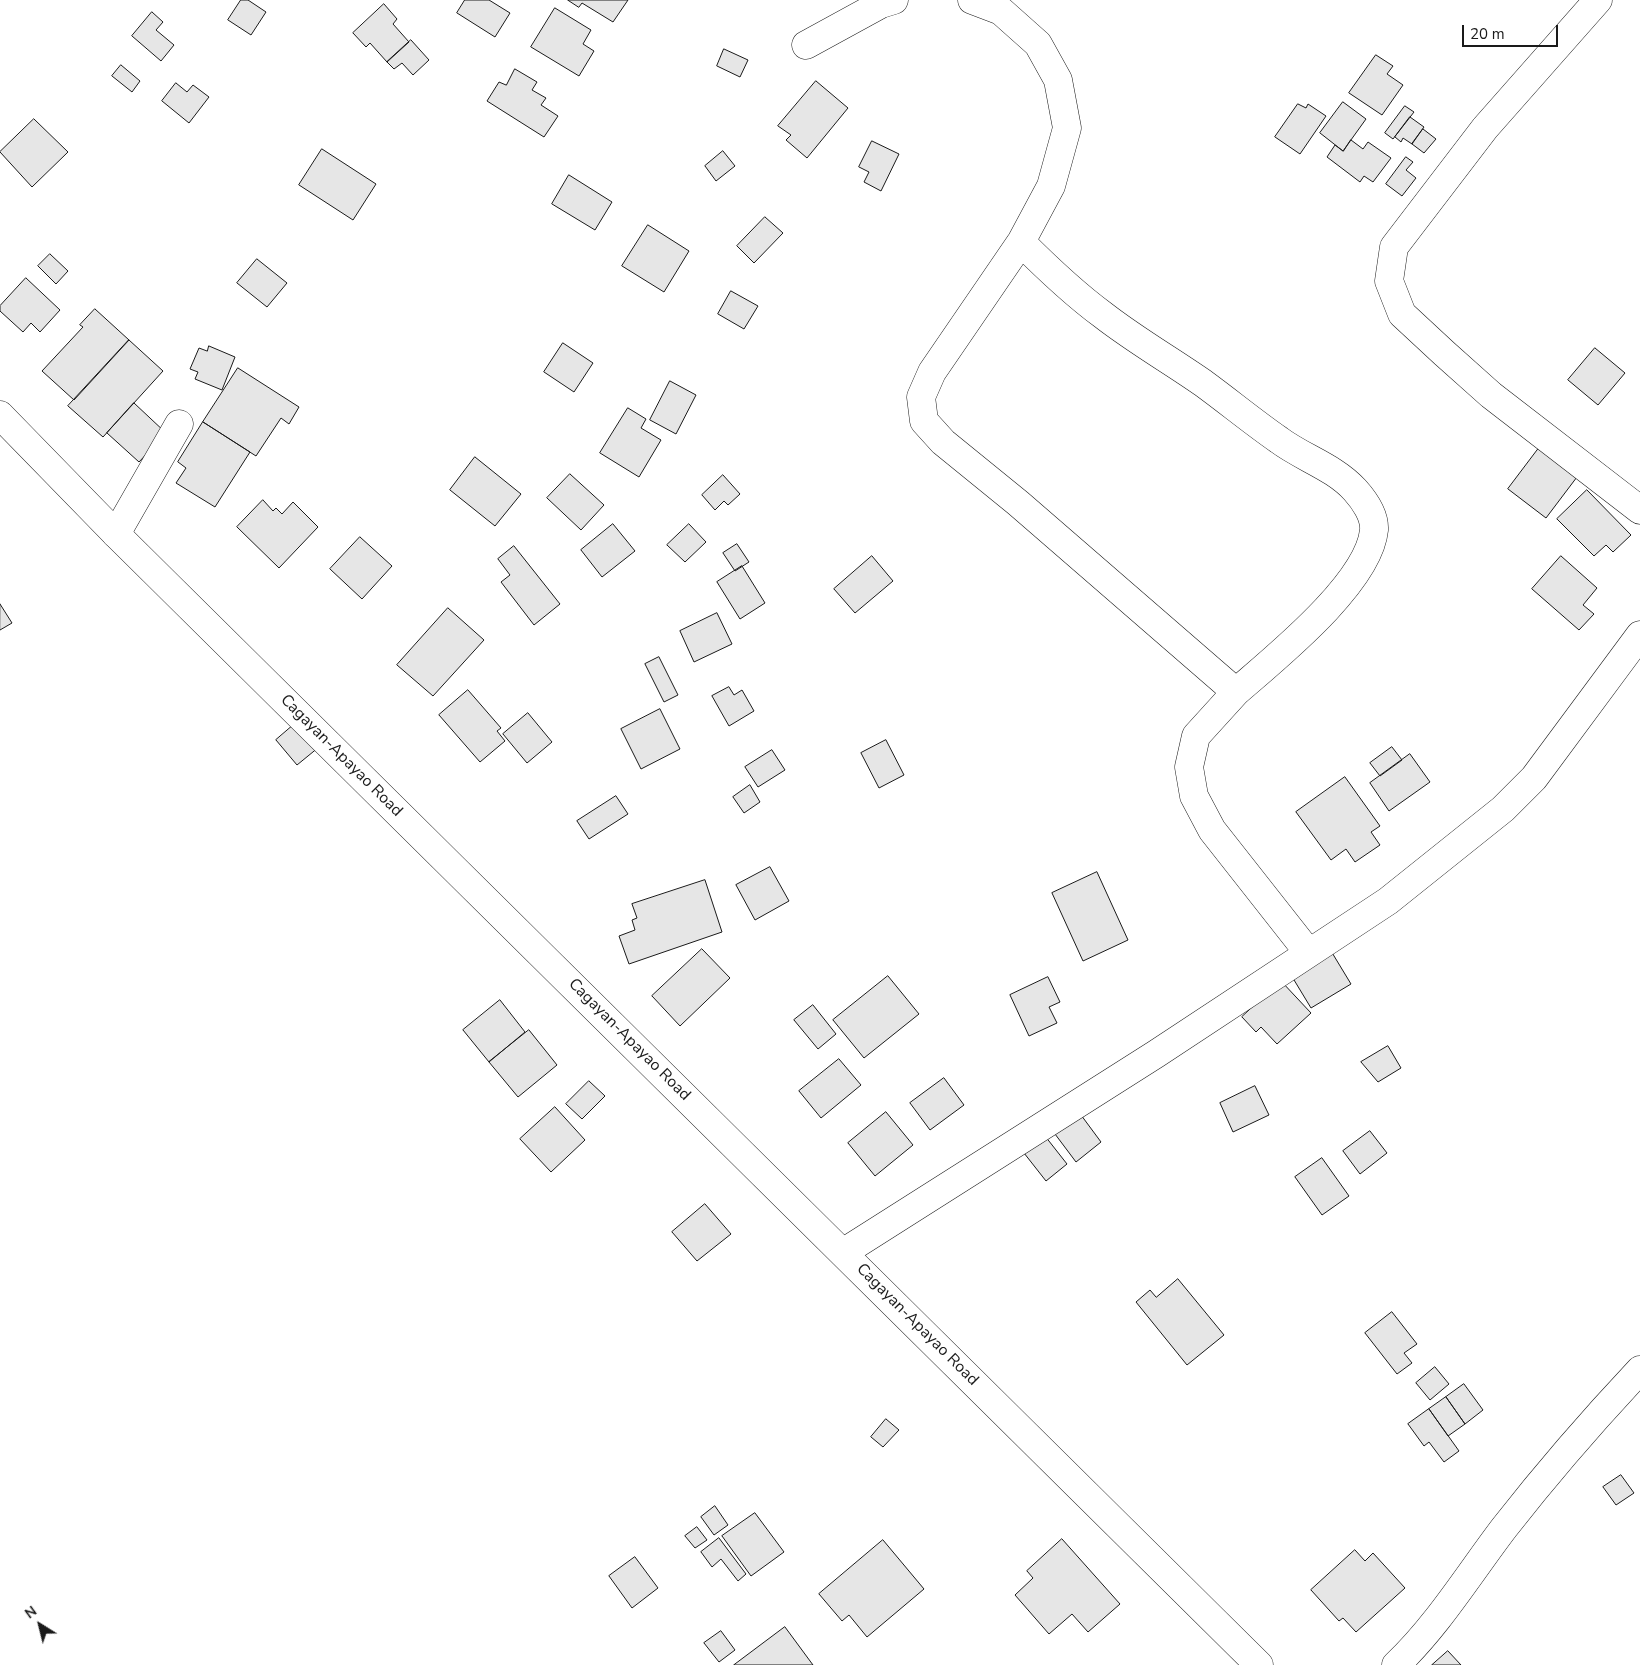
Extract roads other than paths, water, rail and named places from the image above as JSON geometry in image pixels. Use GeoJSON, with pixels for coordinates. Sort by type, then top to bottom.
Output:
{"type":"FeatureCollection","features":[{"type":"Feature","properties":{"kind":"street"},"geometry":{"type":"LineString","coordinates":[[806,45],[881,4],[894,0]]}},
{"type":"Feature","properties":{"kind":"street"},"geometry":{"type":"LineString","coordinates":[[972,0],[1001,11],[1038,44],[1058,80],[1067,128],[1051,186],[1021,242],[932,372],[921,397],[924,422],[943,442],[1018,503],[1236,692]]}},
{"type":"Feature","properties":{"kind":"street"},"geometry":{"type":"LineString","coordinates":[[1598,0],[1485,128],[1394,247],[1389,281],[1402,314],[1444,353],[1492,395],[1640,510]]}},
{"type":"Feature","properties":{"kind":"street"},"geometry":{"type":"LineString","coordinates":[[1021,242],[1066,286],[1104,316],[1204,384],[1281,442],[1320,462],[1354,489],[1369,510],[1374,529],[1369,551],[1354,576],[1286,648],[1236,692],[1196,736],[1188,767],[1194,796],[1212,830],[1308,952]]}},
{"type":"Feature","properties":{"kind":"street"},"geometry":{"type":"LineString","coordinates":[[116,534],[179,424]]}},
{"type":"Feature","properties":{"kind":"street","name":"Cagayan-Apayao Road"},"geometry":{"type":"LineString","coordinates":[[3,425],[116,534],[844,1252],[1259,1665]]}},
{"type":"Feature","properties":{"kind":"street"},"geometry":{"type":"LineString","coordinates":[[844,1252],[1156,1054],[1388,901],[1503,809],[1534,778],[1639,641]]}},
{"type":"Feature","properties":{"kind":"street"},"geometry":{"type":"LineString","coordinates":[[1396,1665],[1457,1592],[1580,1433],[1640,1370]]}}]}
